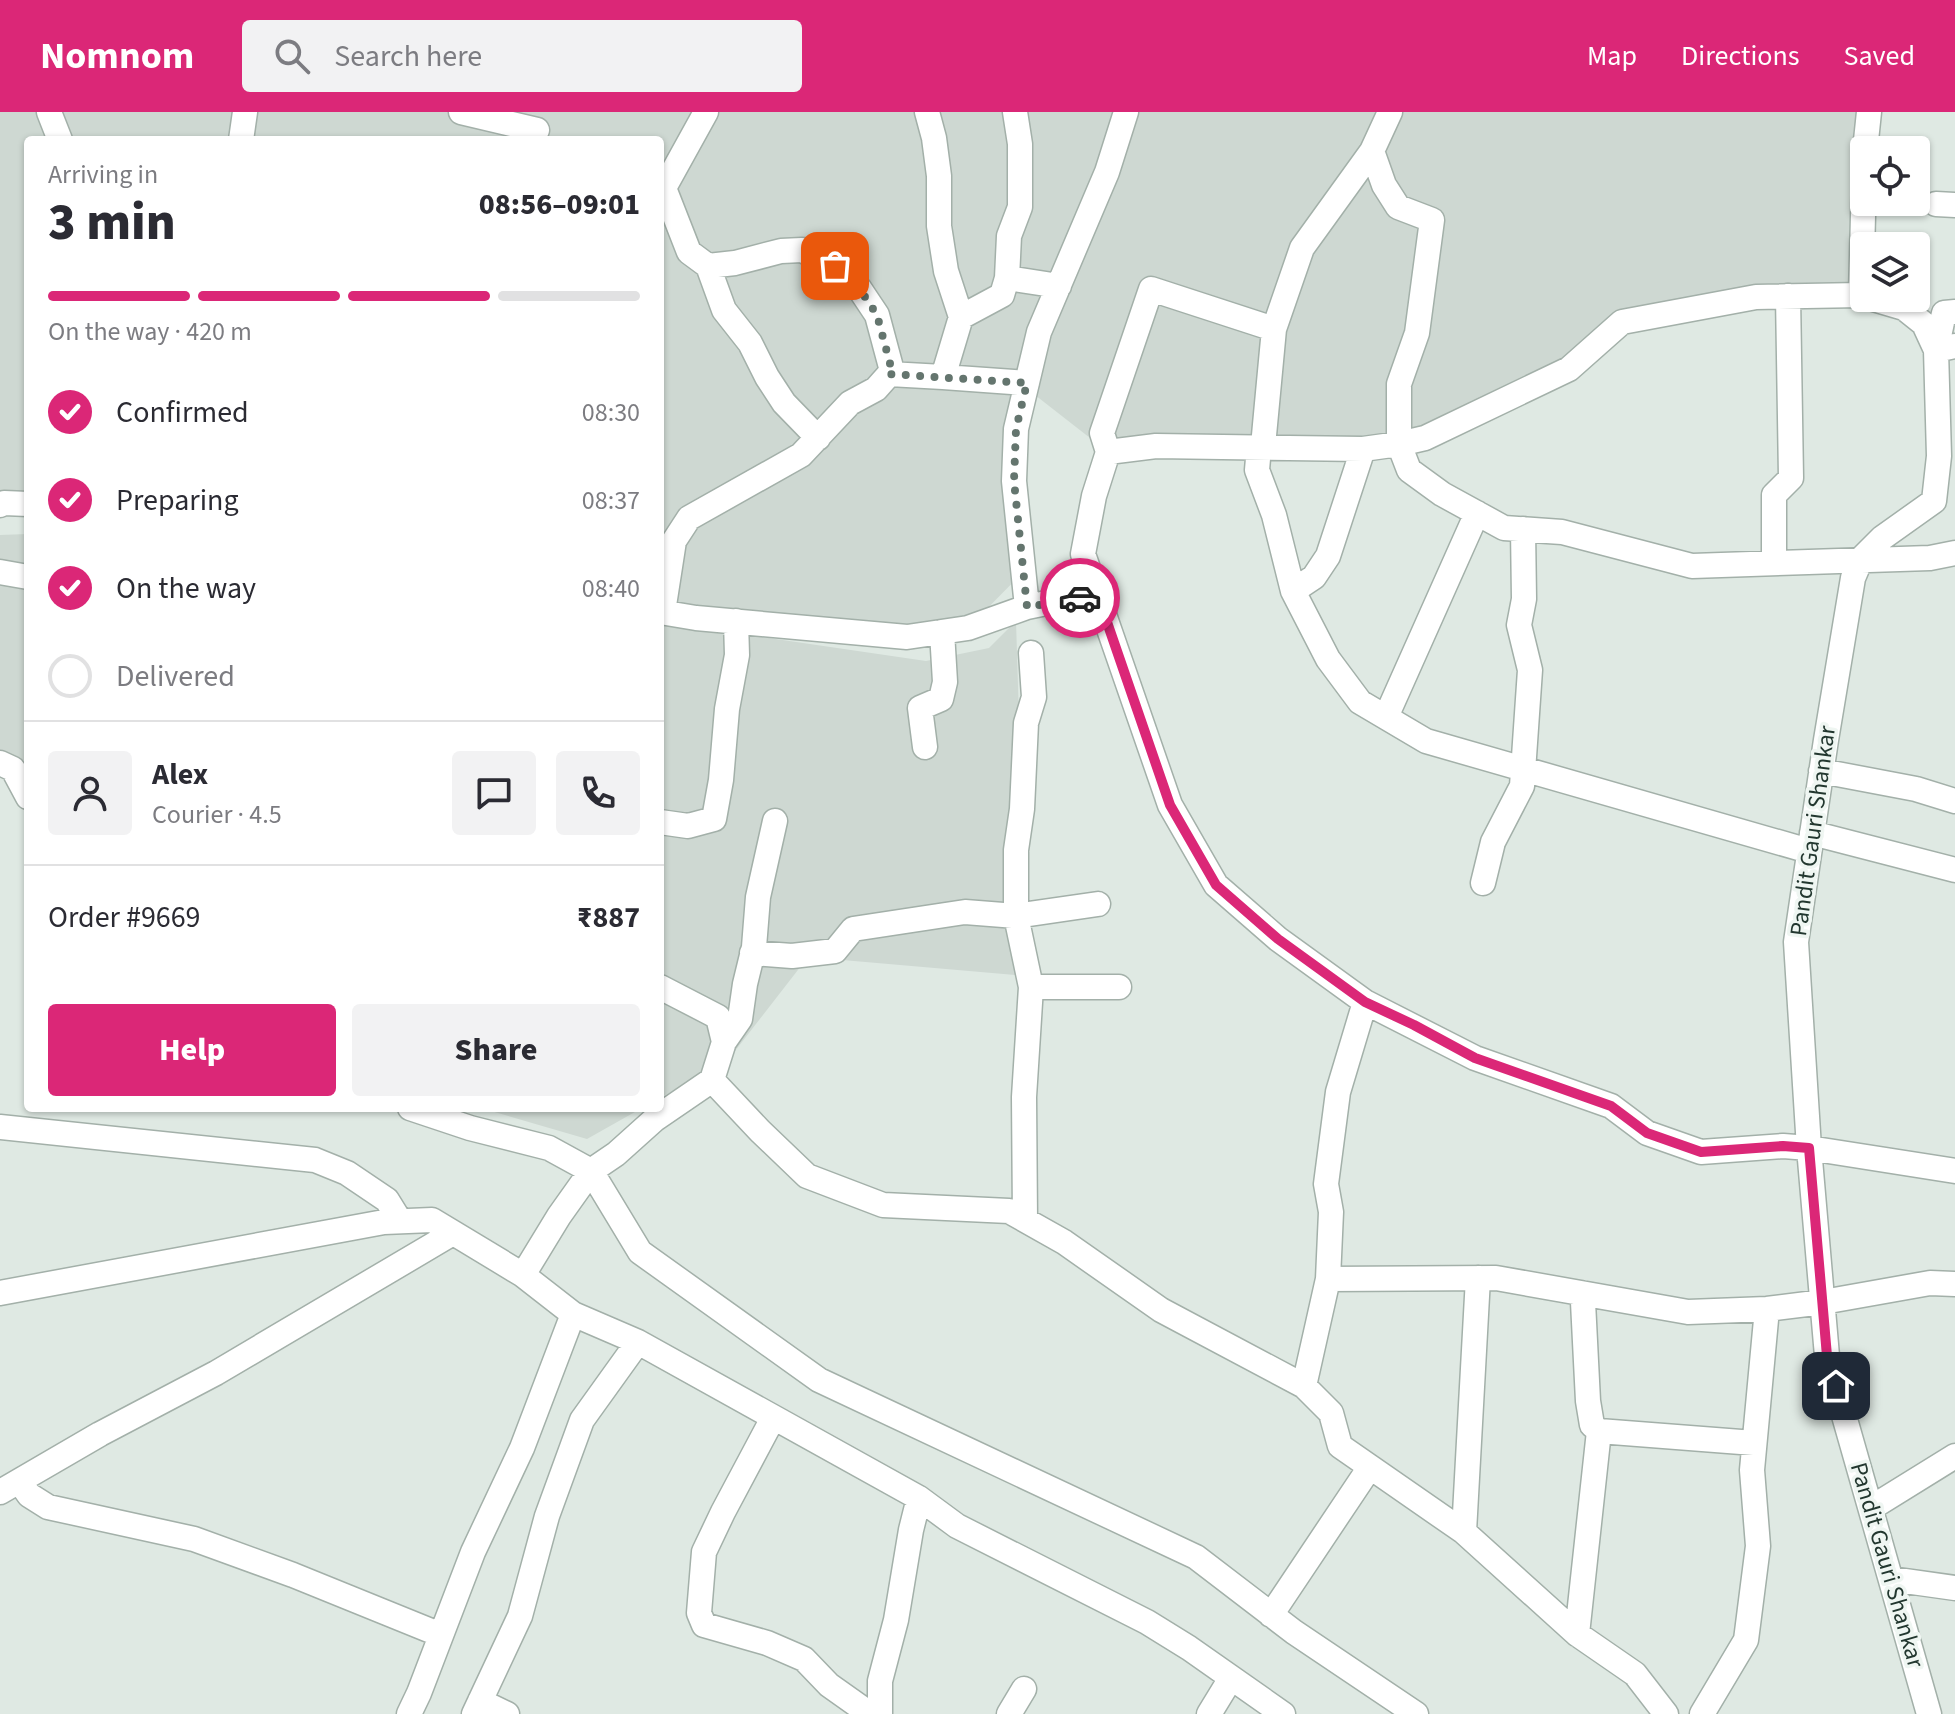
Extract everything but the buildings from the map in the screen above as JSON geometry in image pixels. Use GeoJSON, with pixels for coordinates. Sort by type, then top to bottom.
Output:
{"type":"FeatureCollection","features":[{"type":"Feature","properties":{"kind":"street"},"geometry":{"type":"LineString","coordinates":[[49,112],[58,136]]}},
{"type":"Feature","properties":{"kind":"street"},"geometry":{"type":"LineString","coordinates":[[242,136],[245,112]]}},
{"type":"Feature","properties":{"kind":"street"},"geometry":{"type":"LineString","coordinates":[[461,112],[538,127]]}},
{"type":"Feature","properties":{"kind":"street"},"geometry":{"type":"LineString","coordinates":[[664,185],[706,112]]}},
{"type":"Feature","properties":{"kind":"street"},"geometry":{"type":"LineString","coordinates":[[927,112],[939,176],[939,226],[946,271],[961,317],[943,377]]}},
{"type":"Feature","properties":{"kind":"street"},"geometry":{"type":"LineString","coordinates":[[961,317],[1002,295],[1007,278],[1009,236],[1020,207],[1020,144],[1015,112]]}},
{"type":"Feature","properties":{"kind":"street"},"geometry":{"type":"LineString","coordinates":[[1027,607],[1014,481],[1016,429],[1039,332],[1107,172],[1126,112]]}},
{"type":"Feature","properties":{"kind":"street"},"geometry":{"type":"LineString","coordinates":[[1259,447],[1263,446],[1274,329],[1302,248],[1372,151],[1390,112]]}},
{"type":"Feature","properties":{"kind":"street"},"geometry":{"type":"LineString","coordinates":[[1866,136],[1869,112]]}},
{"type":"Feature","properties":{"kind":"street"},"geometry":{"type":"LineString","coordinates":[[1372,151],[1384,185],[1398,207],[1432,220],[1417,333],[1399,384],[1399,444],[1409,470],[1442,494],[1504,528],[1562,532],[1692,566],[1930,558],[1955,553]]}},
{"type":"Feature","properties":{"kind":"street"},"geometry":{"type":"LineString","coordinates":[[664,193],[689,252],[708,266],[724,310],[750,343],[784,403],[818,438]]}},
{"type":"Feature","properties":{"kind":"street"},"geometry":{"type":"LineString","coordinates":[[664,582],[667,538],[689,518],[801,455],[850,403],[876,389],[892,371],[877,315],[859,288],[835,266],[802,250],[781,251],[735,263],[708,266]]}},
{"type":"Feature","properties":{"kind":"street"},"geometry":{"type":"LineString","coordinates":[[1007,278],[1059,286]]}},
{"type":"Feature","properties":{"kind":"street"},"geometry":{"type":"LineString","coordinates":[[1274,329],[1151,289],[1102,433],[1108,452],[1094,496],[1083,554],[1170,805],[1216,885],[1278,939],[1365,1002],[1475,1058],[1611,1106],[1647,1133],[1701,1152],[1783,1146],[1955,1171]]}},
{"type":"Feature","properties":{"kind":"street"},"geometry":{"type":"LineString","coordinates":[[1774,562],[1774,495],[1791,478],[1788,296]]}},
{"type":"Feature","properties":{"kind":"street"},"geometry":{"type":"LineString","coordinates":[[1108,452],[1156,446],[1363,449],[1399,444],[1425,438],[1569,369],[1622,322],[1756,297],[1850,297]]}},
{"type":"Feature","properties":{"kind":"street"},"geometry":{"type":"LineString","coordinates":[[1909,312],[1946,348]]}},
{"type":"Feature","properties":{"kind":"street"},"geometry":{"type":"LineString","coordinates":[[1861,559],[1882,538],[1934,501],[1946,348],[1944,313],[1955,312]]}},
{"type":"Feature","properties":{"kind":"street"},"geometry":{"type":"LineString","coordinates":[[889,374],[1027,383]]}},
{"type":"Feature","properties":{"kind":"street"},"geometry":{"type":"LineString","coordinates":[[1259,447],[1257,470],[1274,515],[1293,591],[1328,659],[1360,702],[1426,741],[1524,769],[1811,842],[1955,870]]}},
{"type":"Feature","properties":{"kind":"street"},"geometry":{"type":"LineString","coordinates":[[1293,591],[1314,577],[1328,556],[1363,449]]}},
{"type":"Feature","properties":{"kind":"street"},"geometry":{"type":"LineString","coordinates":[[0,505],[24,504]]}},
{"type":"Feature","properties":{"kind":"street"},"geometry":{"type":"LineString","coordinates":[[1386,717],[1477,513]]}},
{"type":"Feature","properties":{"kind":"street"},"geometry":{"type":"LineString","coordinates":[[1483,883],[1493,842],[1522,786],[1524,769],[1530,670],[1519,625],[1524,599],[1523,529]]}},
{"type":"Feature","properties":{"kind":"street","name":"Pandit Gauri Shankar"},"geometry":{"type":"LineString","coordinates":[[1861,559],[1853,578],[1796,942],[1809,1148],[1827,1356],[1929,1714]]}},
{"type":"Feature","properties":{"kind":"street"},"geometry":{"type":"LineString","coordinates":[[0,572],[24,576]]}},
{"type":"Feature","properties":{"kind":"street"},"geometry":{"type":"LineString","coordinates":[[664,612],[907,637],[968,628],[1027,607],[1098,596]]}},
{"type":"Feature","properties":{"kind":"street"},"geometry":{"type":"LineString","coordinates":[[664,823],[688,826],[714,819],[727,709],[737,655],[736,621]]}},
{"type":"Feature","properties":{"kind":"street"},"geometry":{"type":"LineString","coordinates":[[925,747],[920,708],[941,699],[945,682],[942,632]]}},
{"type":"Feature","properties":{"kind":"street"},"geometry":{"type":"LineString","coordinates":[[1025,1220],[1024,1097],[1031,987],[1016,916],[1016,850],[1022,809],[1026,723],[1034,697],[1031,653]]}},
{"type":"Feature","properties":{"kind":"street"},"geometry":{"type":"LineString","coordinates":[[0,763],[13,769],[24,790]]}},
{"type":"Feature","properties":{"kind":"street"},"geometry":{"type":"LineString","coordinates":[[1821,771],[1916,789],[1955,801]]}},
{"type":"Feature","properties":{"kind":"street"},"geometry":{"type":"LineString","coordinates":[[523,1275],[591,1171],[616,1154],[655,1119],[712,1080],[724,1042],[740,1019],[758,897],[775,821]]}},
{"type":"Feature","properties":{"kind":"street"},"geometry":{"type":"LineString","coordinates":[[752,953],[792,956],[835,951],[853,929],[965,912],[1016,916],[1098,904]]}},
{"type":"Feature","properties":{"kind":"street"},"geometry":{"type":"LineString","coordinates":[[1031,987],[1119,987]]}},
{"type":"Feature","properties":{"kind":"street"},"geometry":{"type":"LineString","coordinates":[[664,989],[718,1017],[724,1042]]}},
{"type":"Feature","properties":{"kind":"street"},"geometry":{"type":"LineString","coordinates":[[1304,1386],[1328,1279],[1331,1212],[1326,1184],[1338,1092],[1365,1002]]}},
{"type":"Feature","properties":{"kind":"street"},"geometry":{"type":"LineString","coordinates":[[712,1080],[807,1176],[883,1205],[1009,1211],[1064,1242],[1161,1310],[1304,1386],[1331,1413],[1340,1446],[1464,1532],[1577,1634],[1635,1674],[1666,1714]]}},
{"type":"Feature","properties":{"kind":"street"},"geometry":{"type":"LineString","coordinates":[[422,1112],[549,1148],[591,1171],[640,1252],[819,1380],[1196,1557],[1271,1615],[1416,1714]]}},
{"type":"Feature","properties":{"kind":"street"},"geometry":{"type":"LineString","coordinates":[[0,1127],[315,1160],[347,1173],[387,1200],[400,1221]]}},
{"type":"Feature","properties":{"kind":"street"},"geometry":{"type":"LineString","coordinates":[[0,1293],[384,1222],[432,1220],[523,1275],[573,1314],[638,1342],[919,1498],[957,1526],[1147,1622],[1283,1714]]}},
{"type":"Feature","properties":{"kind":"street"},"geometry":{"type":"LineString","coordinates":[[9,1486],[216,1373],[453,1233]]}},
{"type":"Feature","properties":{"kind":"street"},"geometry":{"type":"LineString","coordinates":[[1464,1532],[1478,1278]]}},
{"type":"Feature","properties":{"kind":"street"},"geometry":{"type":"LineString","coordinates":[[1328,1279],[1496,1278],[1688,1312],[1767,1309],[1930,1283],[1955,1284]]}},
{"type":"Feature","properties":{"kind":"street"},"geometry":{"type":"LineString","coordinates":[[1581,1293],[1592,1425],[1599,1431],[1754,1443]]}},
{"type":"Feature","properties":{"kind":"street"},"geometry":{"type":"LineString","coordinates":[[1702,1714],[1746,1640],[1758,1546],[1752,1470],[1767,1309]]}},
{"type":"Feature","properties":{"kind":"street"},"geometry":{"type":"LineString","coordinates":[[409,1714],[473,1552],[522,1448],[573,1314]]}},
{"type":"Feature","properties":{"kind":"street"},"geometry":{"type":"LineString","coordinates":[[507,1714],[477,1707],[520,1616],[547,1516],[582,1420],[638,1342]]}},
{"type":"Feature","properties":{"kind":"street"},"geometry":{"type":"LineString","coordinates":[[773,1418],[704,1552],[699,1613],[704,1625],[767,1643],[804,1659],[829,1685],[870,1714]]}},
{"type":"Feature","properties":{"kind":"street"},"geometry":{"type":"LineString","coordinates":[[1577,1634],[1599,1431]]}},
{"type":"Feature","properties":{"kind":"street"},"geometry":{"type":"LineString","coordinates":[[1871,1508],[1955,1456]]}},
{"type":"Feature","properties":{"kind":"street"},"geometry":{"type":"LineString","coordinates":[[1271,1615],[1370,1467]]}},
{"type":"Feature","properties":{"kind":"street"},"geometry":{"type":"LineString","coordinates":[[9,1486],[48,1507],[194,1539],[441,1635]]}},
{"type":"Feature","properties":{"kind":"street"},"geometry":{"type":"LineString","coordinates":[[880,1714],[880,1681],[896,1620],[919,1498]]}},
{"type":"Feature","properties":{"kind":"street"},"geometry":{"type":"LineString","coordinates":[[1891,1579],[1955,1588]]}},
{"type":"Feature","properties":{"kind":"street"},"geometry":{"type":"LineString","coordinates":[[1209,1714],[1231,1678]]}},
{"type":"Feature","properties":{"kind":"street"},"geometry":{"type":"LineString","coordinates":[[1009,1714],[1024,1689]]}},
{"type":"Feature","properties":{"kind":"shaded area"},"geometry":{"type":"Polygon","coordinates":[[[0,112],[1872,112],[1867,136],[1850,136],[1850,216],[1863,216],[1862,232],[1850,232],[1850,296],[1622,322],[1569,369],[1425,438],[1108,452],[1026,388],[1026,569],[968,628],[907,637],[664,610],[664,136],[24,136],[24,513],[0,517],[0,112]]]}},
{"type":"Feature","properties":{"kind":"shaded area"},"geometry":{"type":"Polygon","coordinates":[[[24,534],[24,763],[0,750],[0,535],[24,534]]]}},
{"type":"Feature","properties":{"kind":"shaded area"},"geometry":{"type":"Polygon","coordinates":[[[1016,621],[1027,976],[808,957],[728,1060],[664,1096],[664,623],[926,661],[989,648],[1016,621]]]}},
{"type":"Feature","properties":{"kind":"shaded area"},"geometry":{"type":"Polygon","coordinates":[[[495,1112],[635,1112],[587,1139],[495,1112]]]}},
{"type":"Feature","properties":{"kind":"way so far"},"geometry":{"type":"LineString","coordinates":[[835,266],[859,288],[877,315],[892,371],[889,374],[1027,383],[1016,429],[1014,481],[1027,607],[1080,598]]}},
{"type":"Feature","properties":{"kind":"route"},"geometry":{"type":"LineString","coordinates":[[1080,598],[1098,596],[1170,805],[1216,885],[1278,939],[1365,1002],[1475,1058],[1611,1106],[1647,1133],[1701,1152],[1783,1146],[1809,1148],[1827,1356],[1836,1386]]}}]}
